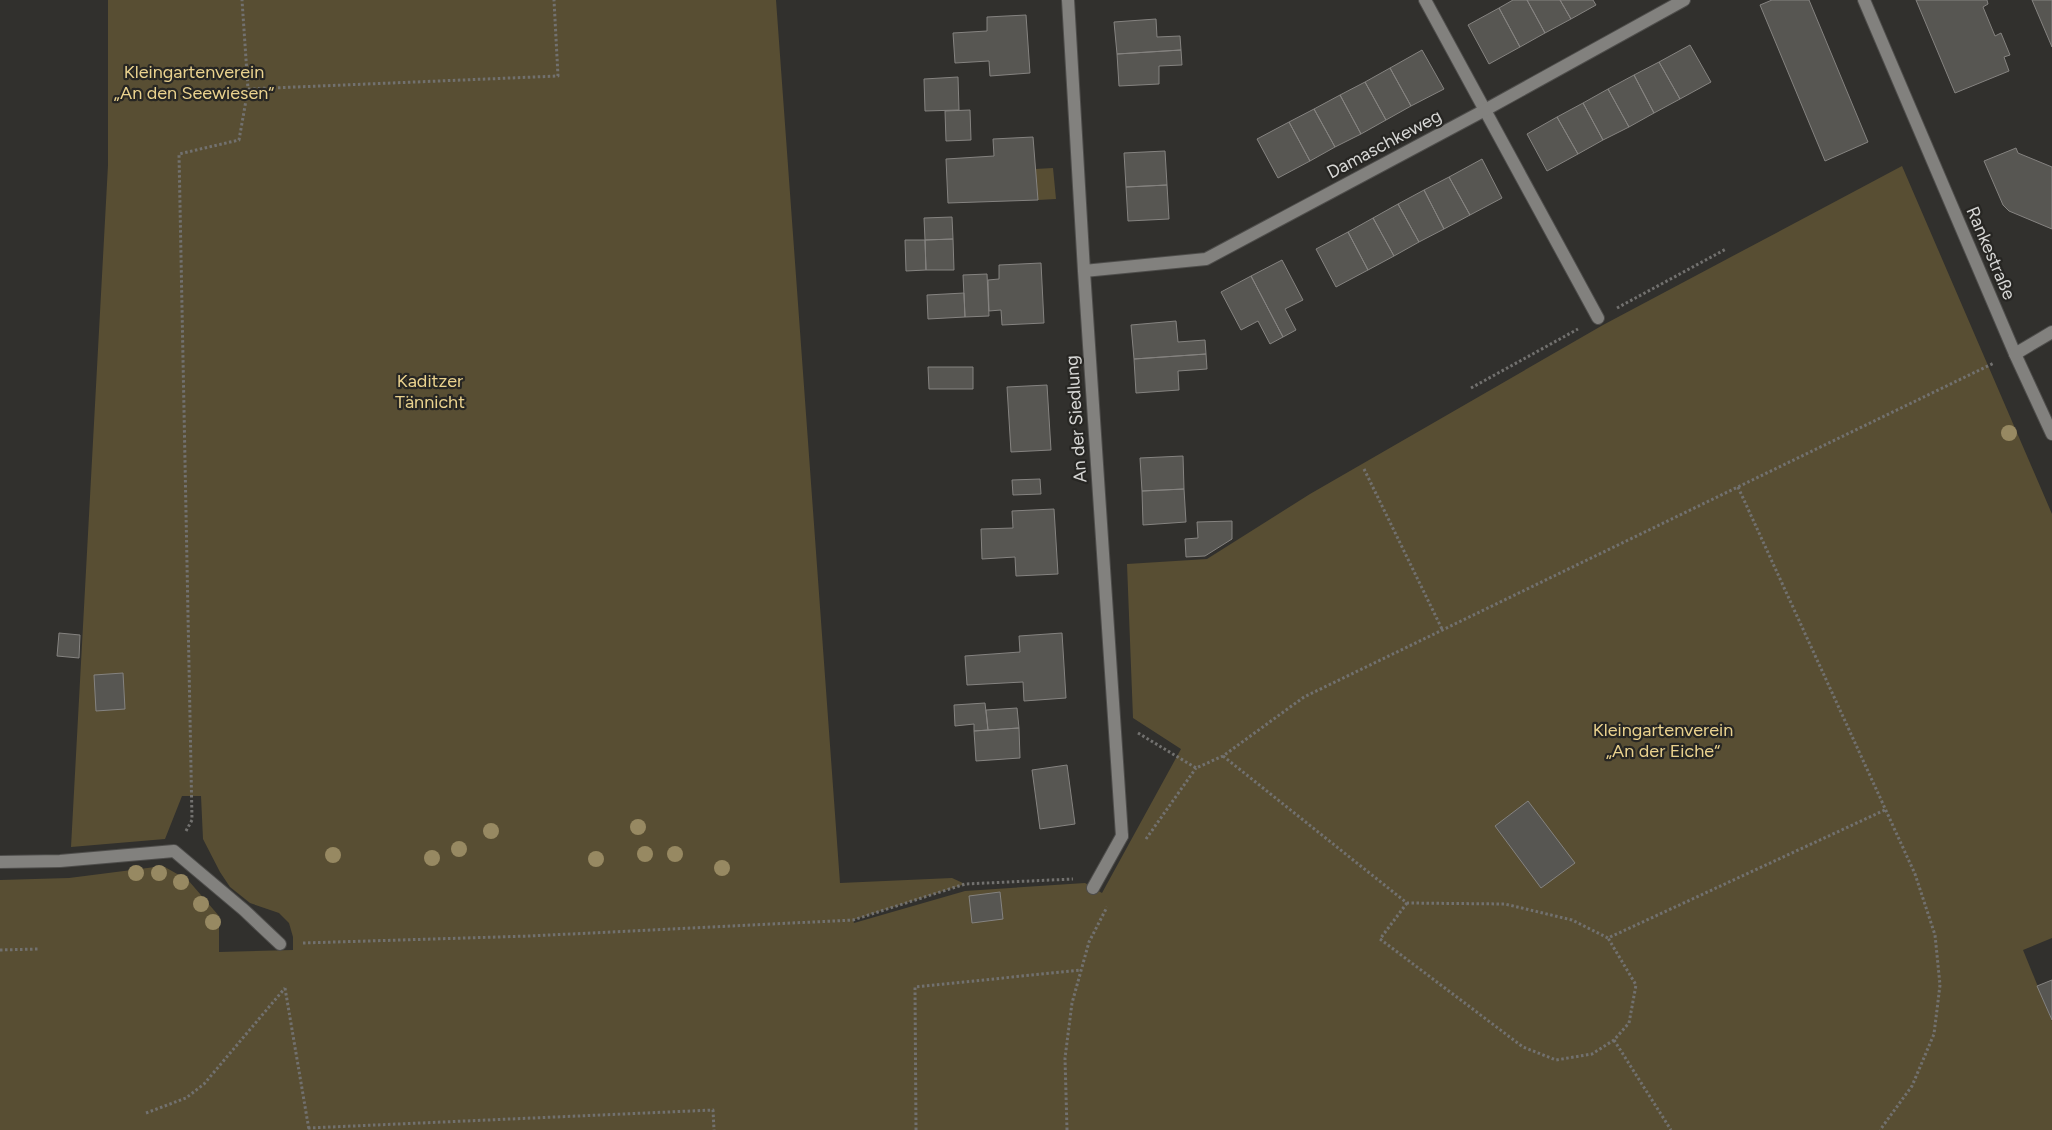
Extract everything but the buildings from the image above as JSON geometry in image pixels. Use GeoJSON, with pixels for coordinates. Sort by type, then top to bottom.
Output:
{"type":"FeatureCollection","features":[{"type":"Feature","properties":{"kind":"street","name":"An der Siedlung"},"geometry":{"type":"LineString","coordinates":[[1068,0],[1084,271],[1122,836],[1101,876]]}},
{"type":"Feature","properties":{"kind":"street"},"geometry":{"type":"LineString","coordinates":[[1425,0],[1598,318]]}},
{"type":"Feature","properties":{"kind":"street","name":"Damaschkeweg"},"geometry":{"type":"LineString","coordinates":[[1084,271],[1206,259],[1485,110],[1684,0]]}},
{"type":"Feature","properties":{"kind":"street","name":"Rankestraße"},"geometry":{"type":"LineString","coordinates":[[1864,0],[2015,354],[2052,434]]}},
{"type":"Feature","properties":{"kind":"street"},"geometry":{"type":"LineString","coordinates":[[2015,354],[2052,332]]}},
{"type":"Feature","properties":{"kind":"street"},"geometry":{"type":"LineString","coordinates":[[0,862],[60,861],[174,851],[244,910],[280,944]]}},
{"type":"Feature","properties":{"kind":"street"},"geometry":{"type":"LineString","coordinates":[[1093,888],[1101,876]]}},
{"type":"Feature","properties":{"kind":"path"},"geometry":{"type":"LineString","coordinates":[[174,851],[192,820],[179,154],[239,140],[248,88],[242,0]]}},
{"type":"Feature","properties":{"kind":"path"},"geometry":{"type":"LineString","coordinates":[[248,88],[558,76],[554,0]]}},
{"type":"Feature","properties":{"kind":"path"},"geometry":{"type":"LineString","coordinates":[[1141,845],[1196,768],[1223,756],[1304,697],[2015,354]]}},
{"type":"Feature","properties":{"kind":"path"},"geometry":{"type":"LineString","coordinates":[[1364,469],[1442,629]]}},
{"type":"Feature","properties":{"kind":"path"},"geometry":{"type":"LineString","coordinates":[[1738,487],[1915,874],[1935,935],[1940,985],[1934,1034],[1912,1086],[1880,1130]]}},
{"type":"Feature","properties":{"kind":"path"},"geometry":{"type":"LineString","coordinates":[[1113,718],[1196,768]]}},
{"type":"Feature","properties":{"kind":"path"},"geometry":{"type":"LineString","coordinates":[[1223,756],[1407,902],[1505,904],[1572,920],[1608,938],[1636,985],[1629,1023],[1614,1040],[1592,1054],[1556,1060],[1523,1047],[1380,939],[1407,902]]}},
{"type":"Feature","properties":{"kind":"path"},"geometry":{"type":"LineString","coordinates":[[1608,938],[1886,809]]}},
{"type":"Feature","properties":{"kind":"path"},"geometry":{"type":"LineString","coordinates":[[280,944],[540,935],[853,920],[965,884],[1101,876]]}},
{"type":"Feature","properties":{"kind":"path"},"geometry":{"type":"LineString","coordinates":[[1067,1130],[1065,1058],[1072,1003],[1089,942],[1110,901]]}},
{"type":"Feature","properties":{"kind":"path"},"geometry":{"type":"LineString","coordinates":[[0,950],[39,949]]}},
{"type":"Feature","properties":{"kind":"path"},"geometry":{"type":"LineString","coordinates":[[916,1130],[915,987],[1081,970]]}},
{"type":"Feature","properties":{"kind":"path"},"geometry":{"type":"LineString","coordinates":[[146,1113],[186,1098],[204,1084],[285,988],[308,1129],[713,1110],[714,1130]]}},
{"type":"Feature","properties":{"kind":"path"},"geometry":{"type":"LineString","coordinates":[[1614,1040],[1671,1130]]}},
{"type":"Feature","properties":{"kind":"green space"},"geometry":{"type":"Polygon","coordinates":[[[108,0],[776,0],[840,883],[952,878],[965,884],[853,920],[854,923],[965,891],[1085,883],[1102,893],[1181,749],[1133,718],[1127,564],[1207,559],[1310,494],[1603,325],[1902,166],[2052,514],[2052,938],[2023,950],[2052,1021],[2052,1130],[0,1130],[0,880],[69,878],[163,866],[188,880],[219,916],[219,952],[293,950],[293,937],[289,923],[279,913],[250,903],[230,887],[220,872],[203,839],[201,796],[182,796],[165,839],[71,847],[108,165],[108,0]]]}},
{"type":"Feature","properties":{"kind":"green space"},"geometry":{"type":"Polygon","coordinates":[[[1053,168],[1056,199],[1038,200],[1035,169],[1053,168]]]}},
{"type":"Feature","properties":{"kind":"park label","name":"Kleingartenverein „An den Seewiesen“"},"geometry":{"type":"Point","coordinates":[194,82]}},
{"type":"Feature","properties":{"kind":"park label","name":"Kaditzer Tännicht"},"geometry":{"type":"Point","coordinates":[430,391]}},
{"type":"Feature","properties":{"kind":"park label","name":"Kleingartenverein „An der Eiche“"},"geometry":{"type":"Point","coordinates":[1663,740]}}]}
